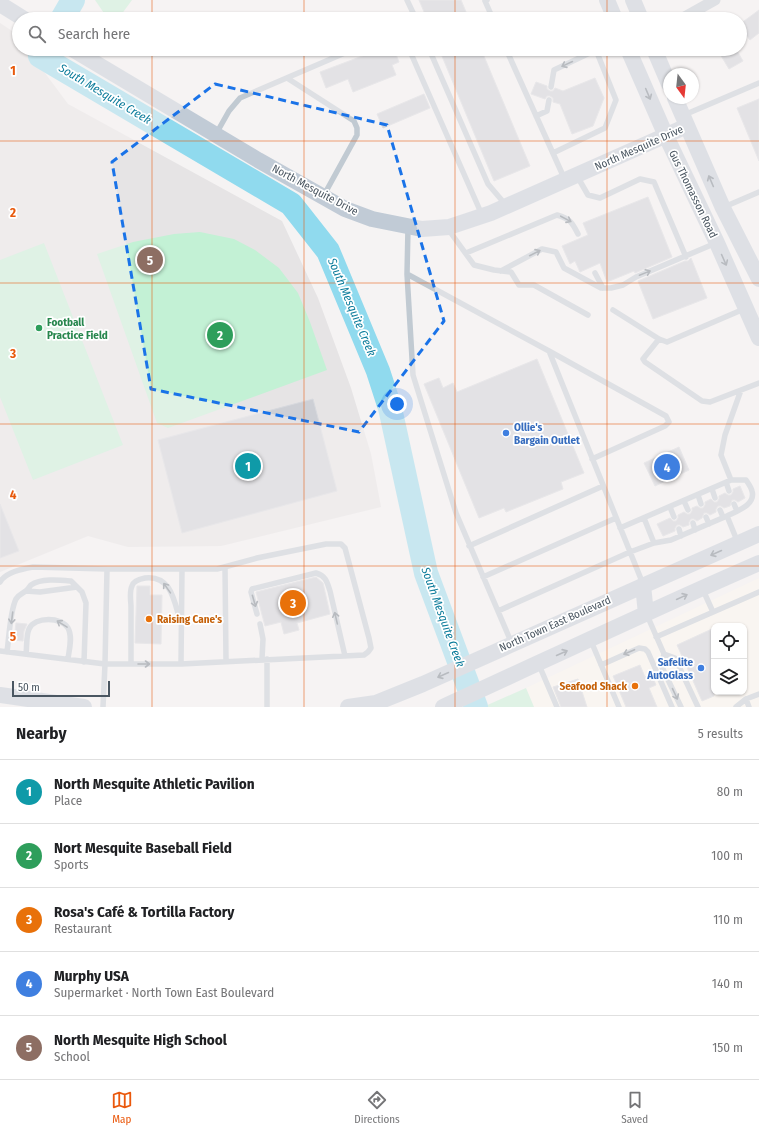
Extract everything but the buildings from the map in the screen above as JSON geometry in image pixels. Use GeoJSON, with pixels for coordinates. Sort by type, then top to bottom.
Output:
{"type":"FeatureCollection","features":[{"type":"Feature","properties":{"kind":"main road"},"geometry":{"type":"LineString","coordinates":[[607,0],[612,12]]}},
{"type":"Feature","properties":{"kind":"main road"},"geometry":{"type":"LineString","coordinates":[[633,0],[638,12]]}},
{"type":"Feature","properties":{"kind":"main road"},"geometry":{"type":"LineString","coordinates":[[0,4],[13,12]]}},
{"type":"Feature","properties":{"kind":"main road","name":"North Mesquite Drive"},"geometry":{"type":"LineString","coordinates":[[83,56],[344,209],[372,219],[422,229],[447,227],[482,216],[666,136],[685,121]]}},
{"type":"Feature","properties":{"kind":"main road","name":"Gus Thomasson Road"},"geometry":{"type":"LineString","coordinates":[[631,56],[666,136],[716,242],[753,305],[759,338]]}},
{"type":"Feature","properties":{"kind":"main road"},"geometry":{"type":"LineString","coordinates":[[657,56],[663,70]]}},
{"type":"Feature","properties":{"kind":"main road","name":"Gus Thomasson Road"},"geometry":{"type":"LineString","coordinates":[[678,104],[723,208],[759,279]]}},
{"type":"Feature","properties":{"kind":"main road","name":"North Town East Boulevard"},"geometry":{"type":"LineString","coordinates":[[348,707],[376,703],[423,684],[643,584],[759,534]]}},
{"type":"Feature","properties":{"kind":"main road"},"geometry":{"type":"LineString","coordinates":[[443,707],[759,563]]}},
{"type":"Feature","properties":{"kind":"main road"},"geometry":{"type":"LineString","coordinates":[[643,584],[646,614]]}},
{"type":"Feature","properties":{"kind":"main road"},"geometry":{"type":"LineString","coordinates":[[0,695],[84,707]]}},
{"type":"Feature","properties":{"kind":"street"},"geometry":{"type":"LineString","coordinates":[[694,12],[715,0]]}},
{"type":"Feature","properties":{"kind":"lane"},"geometry":{"type":"LineString","coordinates":[[407,0],[413,12]]}},
{"type":"Feature","properties":{"kind":"lane"},"geometry":{"type":"LineString","coordinates":[[485,0],[490,12]]}},
{"type":"Feature","properties":{"kind":"lane"},"geometry":{"type":"LineString","coordinates":[[216,134],[229,111],[240,98],[338,56]]}},
{"type":"Feature","properties":{"kind":"lane"},"geometry":{"type":"LineString","coordinates":[[412,56],[482,216]]}},
{"type":"Feature","properties":{"kind":"lane"},"geometry":{"type":"LineString","coordinates":[[432,56],[488,184],[506,206]]}},
{"type":"Feature","properties":{"kind":"lane"},"geometry":{"type":"LineString","coordinates":[[509,56],[553,153],[571,177],[588,195],[600,198],[640,179],[654,182],[686,257]]}},
{"type":"Feature","properties":{"kind":"lane"},"geometry":{"type":"LineString","coordinates":[[551,87],[554,70],[585,56]]}},
{"type":"Feature","properties":{"kind":"lane"},"geometry":{"type":"LineString","coordinates":[[553,153],[605,128],[616,100],[600,56]]}},
{"type":"Feature","properties":{"kind":"lane"},"geometry":{"type":"LineString","coordinates":[[287,78],[354,121],[357,128],[357,135],[323,196]]}},
{"type":"Feature","properties":{"kind":"lane"},"geometry":{"type":"LineString","coordinates":[[685,121],[759,83]]}},
{"type":"Feature","properties":{"kind":"lane"},"geometry":{"type":"LineString","coordinates":[[536,116],[547,111],[549,100]]}},
{"type":"Feature","properties":{"kind":"lane"},"geometry":{"type":"LineString","coordinates":[[723,208],[759,192]]}},
{"type":"Feature","properties":{"kind":"lane"},"geometry":{"type":"LineString","coordinates":[[466,253],[556,215],[567,218],[574,224],[578,234]]}},
{"type":"Feature","properties":{"kind":"lane"},"geometry":{"type":"LineString","coordinates":[[408,226],[407,274],[413,375],[456,513],[512,644]]}},
{"type":"Feature","properties":{"kind":"lane"},"geometry":{"type":"LineString","coordinates":[[447,227],[474,265],[511,272],[519,286],[534,285],[588,315]]}},
{"type":"Feature","properties":{"kind":"lane"},"geometry":{"type":"LineString","coordinates":[[500,271],[542,249],[549,250],[556,252],[564,268],[603,288],[611,288],[623,285],[636,277],[686,257],[716,242]]}},
{"type":"Feature","properties":{"kind":"lane"},"geometry":{"type":"LineString","coordinates":[[595,273],[603,288]]}},
{"type":"Feature","properties":{"kind":"lane"},"geometry":{"type":"LineString","coordinates":[[407,274],[666,416],[669,422],[665,426],[592,459]]}},
{"type":"Feature","properties":{"kind":"lane"},"geometry":{"type":"LineString","coordinates":[[613,310],[659,339],[667,342],[753,305]]}},
{"type":"Feature","properties":{"kind":"lane"},"geometry":{"type":"LineString","coordinates":[[659,339],[643,359],[645,362],[702,401],[710,402],[759,383]]}},
{"type":"Feature","properties":{"kind":"lane"},"geometry":{"type":"LineString","coordinates":[[548,350],[643,584]]}},
{"type":"Feature","properties":{"kind":"lane"},"geometry":{"type":"LineString","coordinates":[[729,491],[721,455],[724,435],[741,390]]}},
{"type":"Feature","properties":{"kind":"lane"},"geometry":{"type":"LineString","coordinates":[[498,611],[630,552],[654,543],[672,540],[745,508],[752,500],[753,492],[746,480],[728,481],[620,528]]}},
{"type":"Feature","properties":{"kind":"lane"},"geometry":{"type":"LineString","coordinates":[[469,546],[603,486]]}},
{"type":"Feature","properties":{"kind":"lane"},"geometry":{"type":"LineString","coordinates":[[712,488],[715,498]]}},
{"type":"Feature","properties":{"kind":"lane"},"geometry":{"type":"LineString","coordinates":[[698,495],[701,504]]}},
{"type":"Feature","properties":{"kind":"lane"},"geometry":{"type":"LineString","coordinates":[[684,501],[688,510]]}},
{"type":"Feature","properties":{"kind":"lane"},"geometry":{"type":"LineString","coordinates":[[734,504],[737,511]]}},
{"type":"Feature","properties":{"kind":"lane"},"geometry":{"type":"LineString","coordinates":[[670,507],[674,517]]}},
{"type":"Feature","properties":{"kind":"lane"},"geometry":{"type":"LineString","coordinates":[[720,510],[725,516],[738,543]]}},
{"type":"Feature","properties":{"kind":"lane"},"geometry":{"type":"LineString","coordinates":[[706,516],[709,524]]}},
{"type":"Feature","properties":{"kind":"lane"},"geometry":{"type":"LineString","coordinates":[[483,577],[616,518]]}},
{"type":"Feature","properties":{"kind":"lane"},"geometry":{"type":"LineString","coordinates":[[644,518],[654,543]]}},
{"type":"Feature","properties":{"kind":"lane"},"geometry":{"type":"LineString","coordinates":[[693,523],[695,530]]}},
{"type":"Feature","properties":{"kind":"lane"},"geometry":{"type":"LineString","coordinates":[[679,529],[681,536]]}},
{"type":"Feature","properties":{"kind":"lane"},"geometry":{"type":"LineString","coordinates":[[0,582],[5,577],[24,568],[217,569],[257,558],[326,544],[341,544],[345,548],[371,648],[364,655],[181,664],[105,664],[0,651]]}},
{"type":"Feature","properties":{"kind":"lane"},"geometry":{"type":"LineString","coordinates":[[224,567],[226,661]]}},
{"type":"Feature","properties":{"kind":"lane"},"geometry":{"type":"LineString","coordinates":[[103,707],[107,569]]}},
{"type":"Feature","properties":{"kind":"lane"},"geometry":{"type":"LineString","coordinates":[[181,664],[182,569]]}},
{"type":"Feature","properties":{"kind":"lane"},"geometry":{"type":"LineString","coordinates":[[257,614],[251,592],[252,590],[316,573],[322,575],[327,581],[330,591],[345,656]]}},
{"type":"Feature","properties":{"kind":"lane"},"geometry":{"type":"LineString","coordinates":[[131,664],[131,586],[134,582],[147,578],[161,580],[168,586],[181,624]]}},
{"type":"Feature","properties":{"kind":"lane"},"geometry":{"type":"LineString","coordinates":[[7,652],[13,608],[16,600],[22,592],[26,591],[31,585],[52,580],[71,581],[82,592],[86,603],[84,662]]}},
{"type":"Feature","properties":{"kind":"lane"},"geometry":{"type":"LineString","coordinates":[[26,591],[40,592],[77,588]]}},
{"type":"Feature","properties":{"kind":"lane"},"geometry":{"type":"LineString","coordinates":[[702,588],[713,612]]}},
{"type":"Feature","properties":{"kind":"lane"},"geometry":{"type":"LineString","coordinates":[[656,637],[759,592]]}},
{"type":"Feature","properties":{"kind":"lane"},"geometry":{"type":"LineString","coordinates":[[646,614],[664,654],[661,665],[681,707]]}},
{"type":"Feature","properties":{"kind":"lane"},"geometry":{"type":"LineString","coordinates":[[26,654],[29,629],[33,624],[44,620],[57,621],[67,626],[69,631],[70,644],[68,660]]}},
{"type":"Feature","properties":{"kind":"lane"},"geometry":{"type":"LineString","coordinates":[[260,624],[263,639],[267,707]]}},
{"type":"Feature","properties":{"kind":"lane"},"geometry":{"type":"LineString","coordinates":[[591,640],[619,707]]}},
{"type":"Feature","properties":{"kind":"lane"},"geometry":{"type":"LineString","coordinates":[[601,664],[639,648],[645,649],[648,652],[672,707]]}},
{"type":"Feature","properties":{"kind":"lane"},"geometry":{"type":"LineString","coordinates":[[664,654],[675,658],[698,707]]}},
{"type":"Feature","properties":{"kind":"lane"},"geometry":{"type":"LineString","coordinates":[[539,663],[557,707]]}},
{"type":"Feature","properties":{"kind":"lane"},"geometry":{"type":"LineString","coordinates":[[736,707],[746,699],[759,694]]}},
{"type":"Feature","properties":{"kind":"lane"},"geometry":{"type":"LineString","coordinates":[[746,699],[749,707]]}},
{"type":"Feature","properties":{"kind":"highlighted area"},"geometry":{"type":"Polygon","coordinates":[[[215,84],[387,125],[444,321],[359,432],[151,389],[112,162],[215,84]]]}},
{"type":"Feature","properties":{"kind":"shaded area"},"geometry":{"type":"Polygon","coordinates":[[[0,23],[12,31],[12,56],[32,56],[68,104],[282,221],[318,298],[351,388],[371,454],[381,507],[221,546],[128,547],[88,536],[0,572],[0,23]]]}},
{"type":"Feature","properties":{"kind":"shaded area"},"geometry":{"type":"Polygon","coordinates":[[[759,578],[759,707],[534,707],[526,688],[759,578]]]}},
{"type":"Feature","properties":{"kind":"green space"},"geometry":{"type":"Polygon","coordinates":[[[95,0],[132,0],[123,12],[103,12],[95,0]]]}},
{"type":"Feature","properties":{"kind":"green space"},"geometry":{"type":"Polygon","coordinates":[[[200,232],[234,239],[255,250],[279,268],[298,293],[327,370],[168,428],[157,423],[97,254],[133,242],[174,234],[200,232]]]}},
{"type":"Feature","properties":{"kind":"green space","name":"Football Practice Field"},"geometry":{"type":"Polygon","coordinates":[[[44,243],[123,445],[33,480],[0,397],[0,260],[44,243]]]}},
{"type":"Feature","properties":{"kind":"green space"},"geometry":{"type":"Polygon","coordinates":[[[526,688],[534,707],[483,707],[526,688]]]}},
{"type":"Feature","properties":{"kind":"waterway","name":"South Mesquite Creek"},"geometry":{"type":"LineString","coordinates":[[66,12],[73,0]]}},
{"type":"Feature","properties":{"kind":"waterway","name":"South Mesquite Creek"},"geometry":{"type":"LineString","coordinates":[[40,56],[291,204],[328,251],[378,371],[390,408],[426,573],[476,707]]}},
{"type":"Feature","properties":{"kind":"place","name":"North Mesquite High School"},"geometry":{"type":"Point","coordinates":[150,260]}},
{"type":"Feature","properties":{"kind":"place","name":"Football Practice Field"},"geometry":{"type":"Point","coordinates":[39,328]}},
{"type":"Feature","properties":{"kind":"place","name":"Nort Mesquite Baseball Field"},"geometry":{"type":"Point","coordinates":[220,335]}},
{"type":"Feature","properties":{"kind":"place","name":"Ollie's Bargain Outlet"},"geometry":{"type":"Point","coordinates":[506,433]}},
{"type":"Feature","properties":{"kind":"place","name":"North Mesquite Athletic Pavilion"},"geometry":{"type":"Point","coordinates":[248,466]}},
{"type":"Feature","properties":{"kind":"place","name":"Murphy USA"},"geometry":{"type":"Point","coordinates":[667,467]}},
{"type":"Feature","properties":{"kind":"place","name":"Rosa's Café & Tortilla Factory"},"geometry":{"type":"Point","coordinates":[293,603]}},
{"type":"Feature","properties":{"kind":"place","name":"Raising Cane's"},"geometry":{"type":"Point","coordinates":[149,619]}},
{"type":"Feature","properties":{"kind":"place","name":"Safelite AutoGlass"},"geometry":{"type":"Point","coordinates":[701,668]}},
{"type":"Feature","properties":{"kind":"place","name":"Seafood Shack"},"geometry":{"type":"Point","coordinates":[635,686]}}]}
